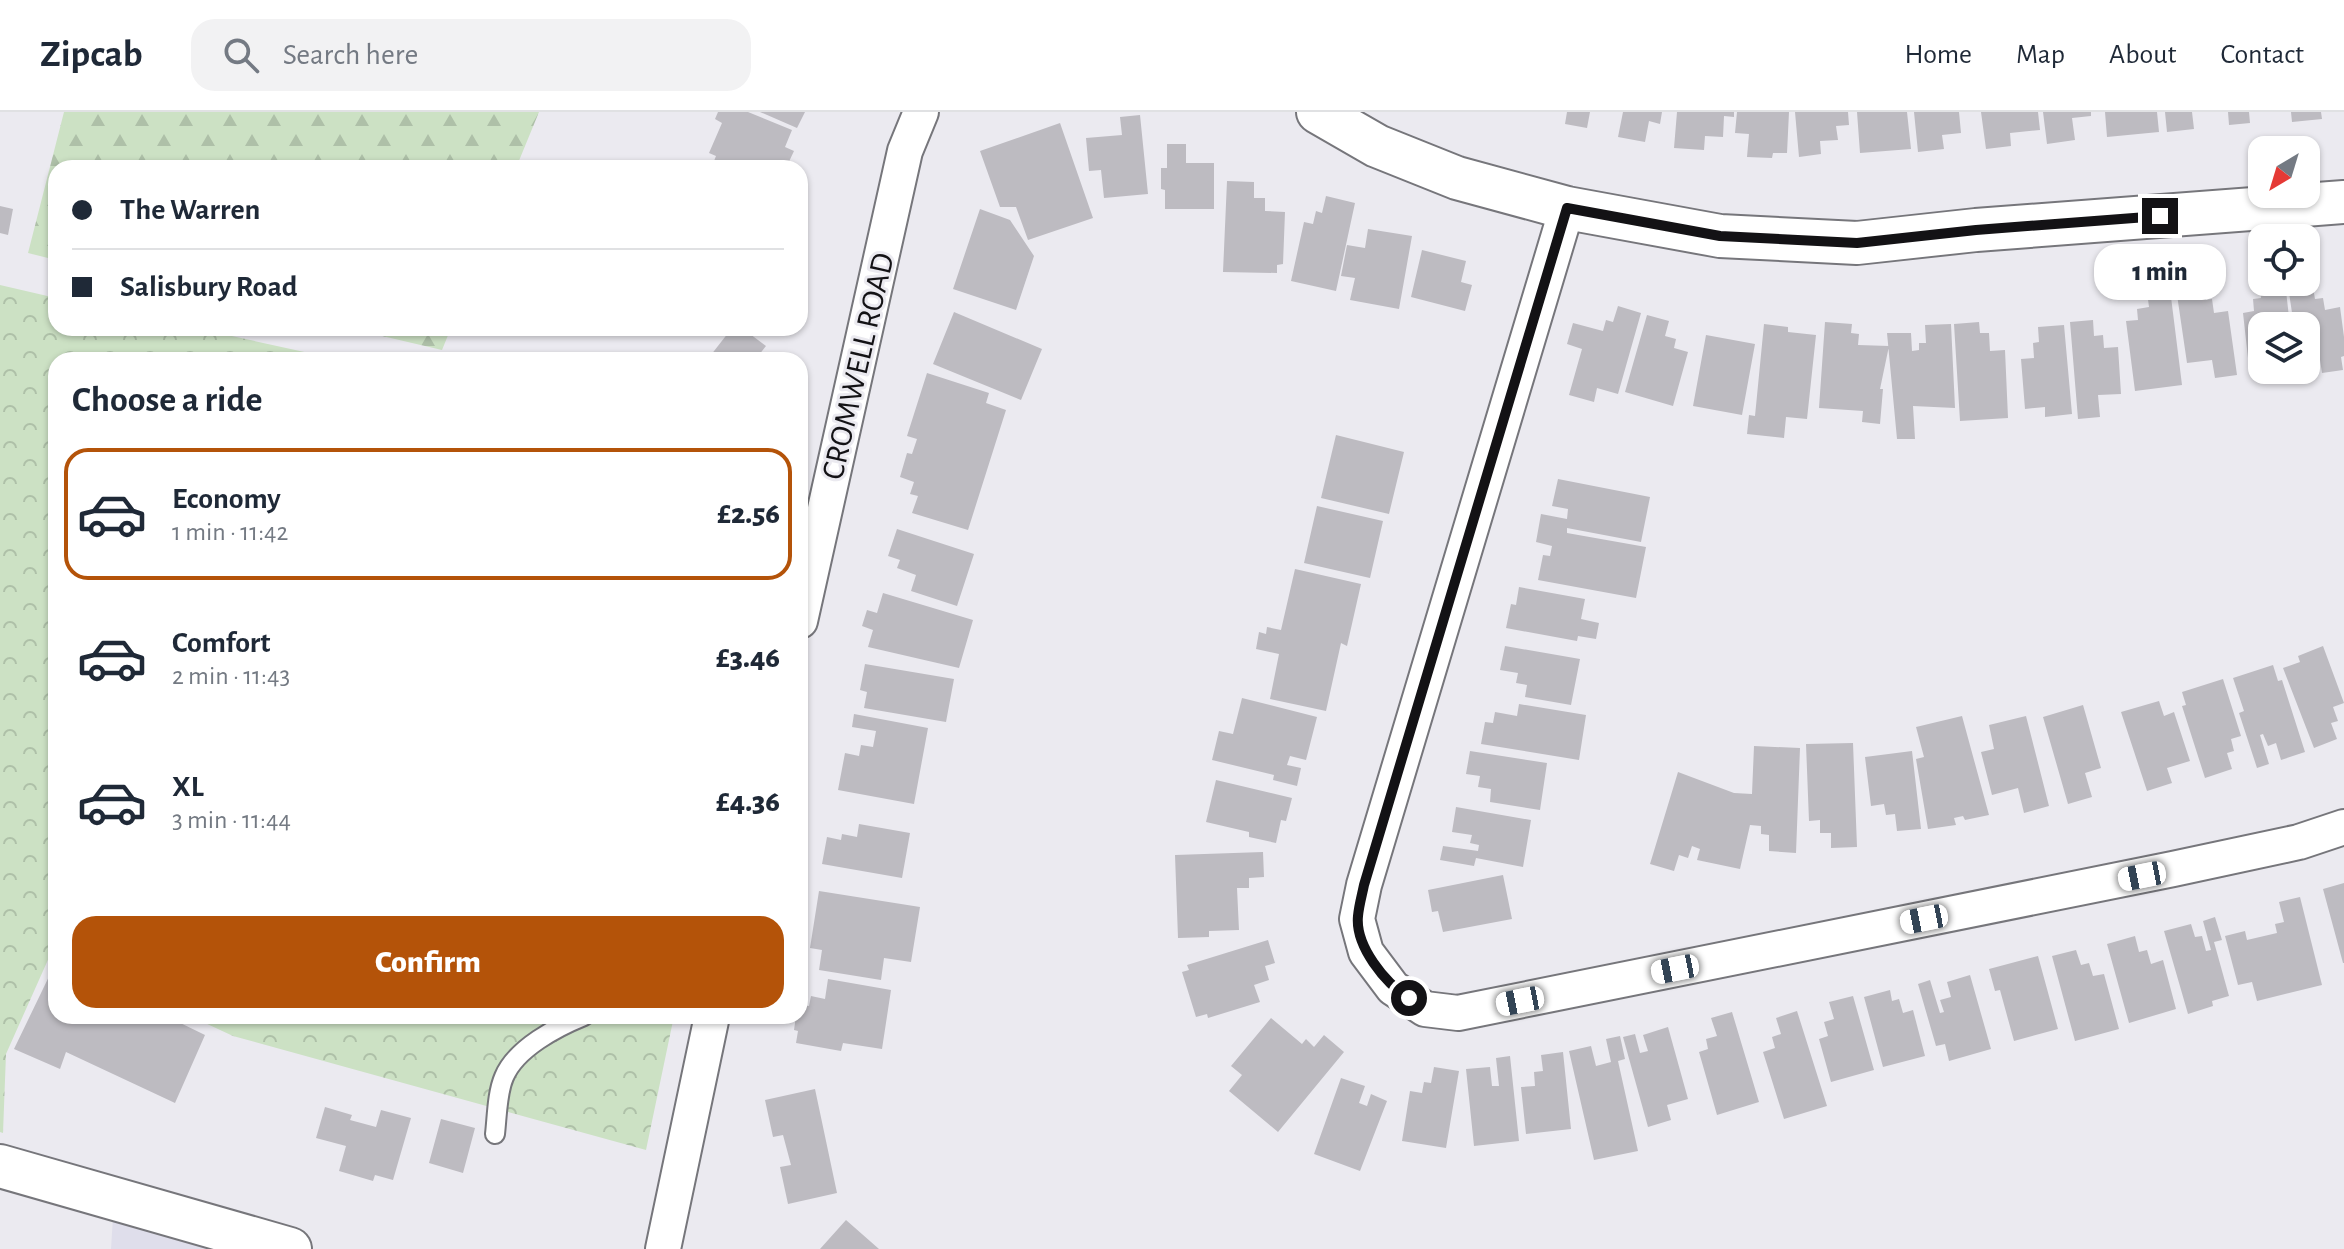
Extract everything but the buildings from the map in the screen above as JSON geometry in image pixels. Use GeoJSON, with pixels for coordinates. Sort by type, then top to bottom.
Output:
{"type":"FeatureCollection","features":[{"type":"Feature","properties":{"kind":"street","name":"CROMWELL ROAD"},"geometry":{"type":"LineString","coordinates":[[808,585],[905,151],[921,112]]}},
{"type":"Feature","properties":{"kind":"street"},"geometry":{"type":"LineString","coordinates":[[1318,112],[1377,146],[1457,178],[1567,208],[1720,236],[1857,243],[1976,230],[2344,202]]}},
{"type":"Feature","properties":{"kind":"street"},"geometry":{"type":"LineString","coordinates":[[1567,208],[1364,885],[1357,919],[1366,952],[1393,988],[1425,1009],[1458,1013],[2173,869],[2299,842],[2344,827]]}},
{"type":"Feature","properties":{"kind":"street"},"geometry":{"type":"LineString","coordinates":[[663,1249],[710,1024]]}},
{"type":"Feature","properties":{"kind":"street"},"geometry":{"type":"LineString","coordinates":[[0,1166],[289,1249]]}},
{"type":"Feature","properties":{"kind":"lane"},"geometry":{"type":"LineString","coordinates":[[495,1134],[504,1077],[522,1052],[565,1024]]}},
{"type":"Feature","properties":{"kind":"shaded area"},"geometry":{"type":"Polygon","coordinates":[[[113,1217],[232,1249],[111,1249],[113,1217]]]}},
{"type":"Feature","properties":{"kind":"green space"},"geometry":{"type":"Polygon","coordinates":[[[64,112],[539,112],[519,160],[52,160],[64,112]]]}},
{"type":"Feature","properties":{"kind":"green space"},"geometry":{"type":"Polygon","coordinates":[[[48,175],[48,258],[28,253],[48,175]]]}},
{"type":"Feature","properties":{"kind":"green space"},"geometry":{"type":"Polygon","coordinates":[[[0,285],[48,296],[48,336],[232,336],[304,352],[48,352],[48,960],[6,1054],[3,1133],[0,1132],[0,285]]]}},
{"type":"Feature","properties":{"kind":"green space"},"geometry":{"type":"Polygon","coordinates":[[[382,336],[448,336],[442,350],[382,336]]]}},
{"type":"Feature","properties":{"kind":"green space"},"geometry":{"type":"Polygon","coordinates":[[[207,1024],[672,1024],[646,1150],[233,1036],[207,1024]]]}},
{"type":"Feature","properties":{"kind":"route"},"geometry":{"type":"LineString","coordinates":[[1409,998],[1393,988],[1366,952],[1357,919],[1364,885],[1567,208],[1720,236],[1857,243],[2160,216]]}}]}
